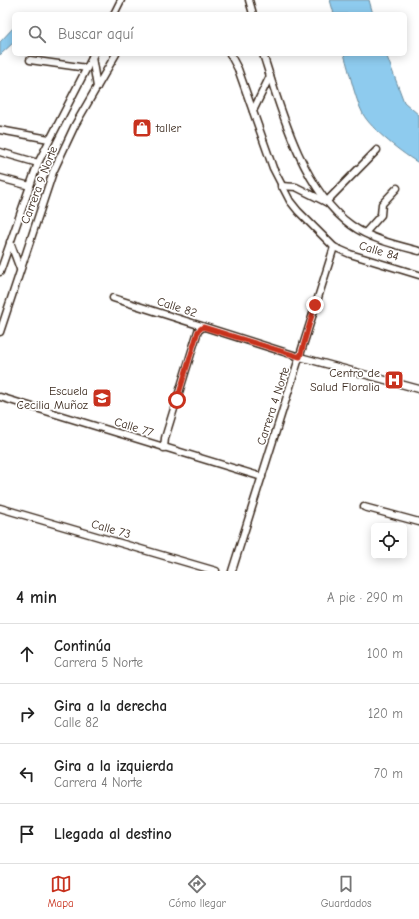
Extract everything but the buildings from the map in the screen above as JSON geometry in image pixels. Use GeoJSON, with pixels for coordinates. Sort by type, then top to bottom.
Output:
{"type":"FeatureCollection","features":[{"type":"Feature","properties":{"kind":"street"},"geometry":{"type":"LineString","coordinates":[[115,12],[122,0]]}},
{"type":"Feature","properties":{"kind":"street"},"geometry":{"type":"LineString","coordinates":[[249,0],[252,12]]}},
{"type":"Feature","properties":{"kind":"street"},"geometry":{"type":"LineString","coordinates":[[93,56],[96,88]]}},
{"type":"Feature","properties":{"kind":"street","name":"Carrera 9 Norte"},"geometry":{"type":"LineString","coordinates":[[0,272],[38,163],[93,56]]}},
{"type":"Feature","properties":{"kind":"street","name":"Carrera 9 Norte"},"geometry":{"type":"LineString","coordinates":[[0,332],[53,172],[75,125],[115,56]]}},
{"type":"Feature","properties":{"kind":"street"},"geometry":{"type":"LineString","coordinates":[[231,56],[238,69],[267,152],[282,186],[294,206],[334,247]]}},
{"type":"Feature","properties":{"kind":"street"},"geometry":{"type":"LineString","coordinates":[[264,56],[283,118],[304,164],[326,202]]}},
{"type":"Feature","properties":{"kind":"street"},"geometry":{"type":"LineString","coordinates":[[30,60],[87,68]]}},
{"type":"Feature","properties":{"kind":"street"},"geometry":{"type":"LineString","coordinates":[[253,111],[270,76]]}},
{"type":"Feature","properties":{"kind":"street"},"geometry":{"type":"LineString","coordinates":[[0,130],[49,139]]}},
{"type":"Feature","properties":{"kind":"street"},"geometry":{"type":"LineString","coordinates":[[326,202],[377,150]]}},
{"type":"Feature","properties":{"kind":"street"},"geometry":{"type":"LineString","coordinates":[[0,152],[38,163]]}},
{"type":"Feature","properties":{"kind":"street"},"geometry":{"type":"LineString","coordinates":[[0,178],[30,186]]}},
{"type":"Feature","properties":{"kind":"street"},"geometry":{"type":"LineString","coordinates":[[282,186],[296,187],[326,202]]}},
{"type":"Feature","properties":{"kind":"street"},"geometry":{"type":"LineString","coordinates":[[365,233],[381,215],[382,204],[397,188]]}},
{"type":"Feature","properties":{"kind":"street","name":"Calle 84"},"geometry":{"type":"LineString","coordinates":[[326,202],[350,225],[365,233],[419,251]]}},
{"type":"Feature","properties":{"kind":"street"},"geometry":{"type":"LineString","coordinates":[[10,242],[20,269]]}},
{"type":"Feature","properties":{"kind":"street","name":"Calle 84"},"geometry":{"type":"LineString","coordinates":[[334,247],[350,254],[419,275]]}},
{"type":"Feature","properties":{"kind":"street","name":"Carrera 4 Norte"},"geometry":{"type":"LineString","coordinates":[[232,571],[334,247]]}},
{"type":"Feature","properties":{"kind":"street","name":"Calle 82"},"geometry":{"type":"LineString","coordinates":[[113,298],[300,357],[419,389]]}},
{"type":"Feature","properties":{"kind":"street"},"geometry":{"type":"LineString","coordinates":[[164,448],[165,438],[198,331],[203,327]]}},
{"type":"Feature","properties":{"kind":"street","name":"Calle 77"},"geometry":{"type":"LineString","coordinates":[[0,397],[262,477]]}},
{"type":"Feature","properties":{"kind":"street"},"geometry":{"type":"LineString","coordinates":[[364,507],[419,522]]}},
{"type":"Feature","properties":{"kind":"street","name":"Calle 73"},"geometry":{"type":"LineString","coordinates":[[0,508],[216,571]]}},
{"type":"Feature","properties":{"kind":"water"},"geometry":{"type":"Polygon","coordinates":[[[330,0],[369,0],[372,12],[333,12],[330,0]]]}},
{"type":"Feature","properties":{"kind":"water"},"geometry":{"type":"Polygon","coordinates":[[[12,29],[12,44],[0,55],[0,42],[12,29]]]}},
{"type":"Feature","properties":{"kind":"water"},"geometry":{"type":"Polygon","coordinates":[[[345,56],[387,56],[404,102],[419,115],[419,163],[388,141],[367,120],[357,100],[345,56]]]}},
{"type":"Feature","properties":{"kind":"place","name":"taller"},"geometry":{"type":"Point","coordinates":[142,128]}},
{"type":"Feature","properties":{"kind":"place","name":"Centro de Salud Floralia"},"geometry":{"type":"Point","coordinates":[394,380]}},
{"type":"Feature","properties":{"kind":"place","name":"Escuela Cecilia Muñoz"},"geometry":{"type":"Point","coordinates":[102,398]}},
{"type":"Feature","properties":{"kind":"route"},"geometry":{"type":"LineString","coordinates":[[177,400],[198,331],[203,327],[300,357],[315,305]]}}]}
